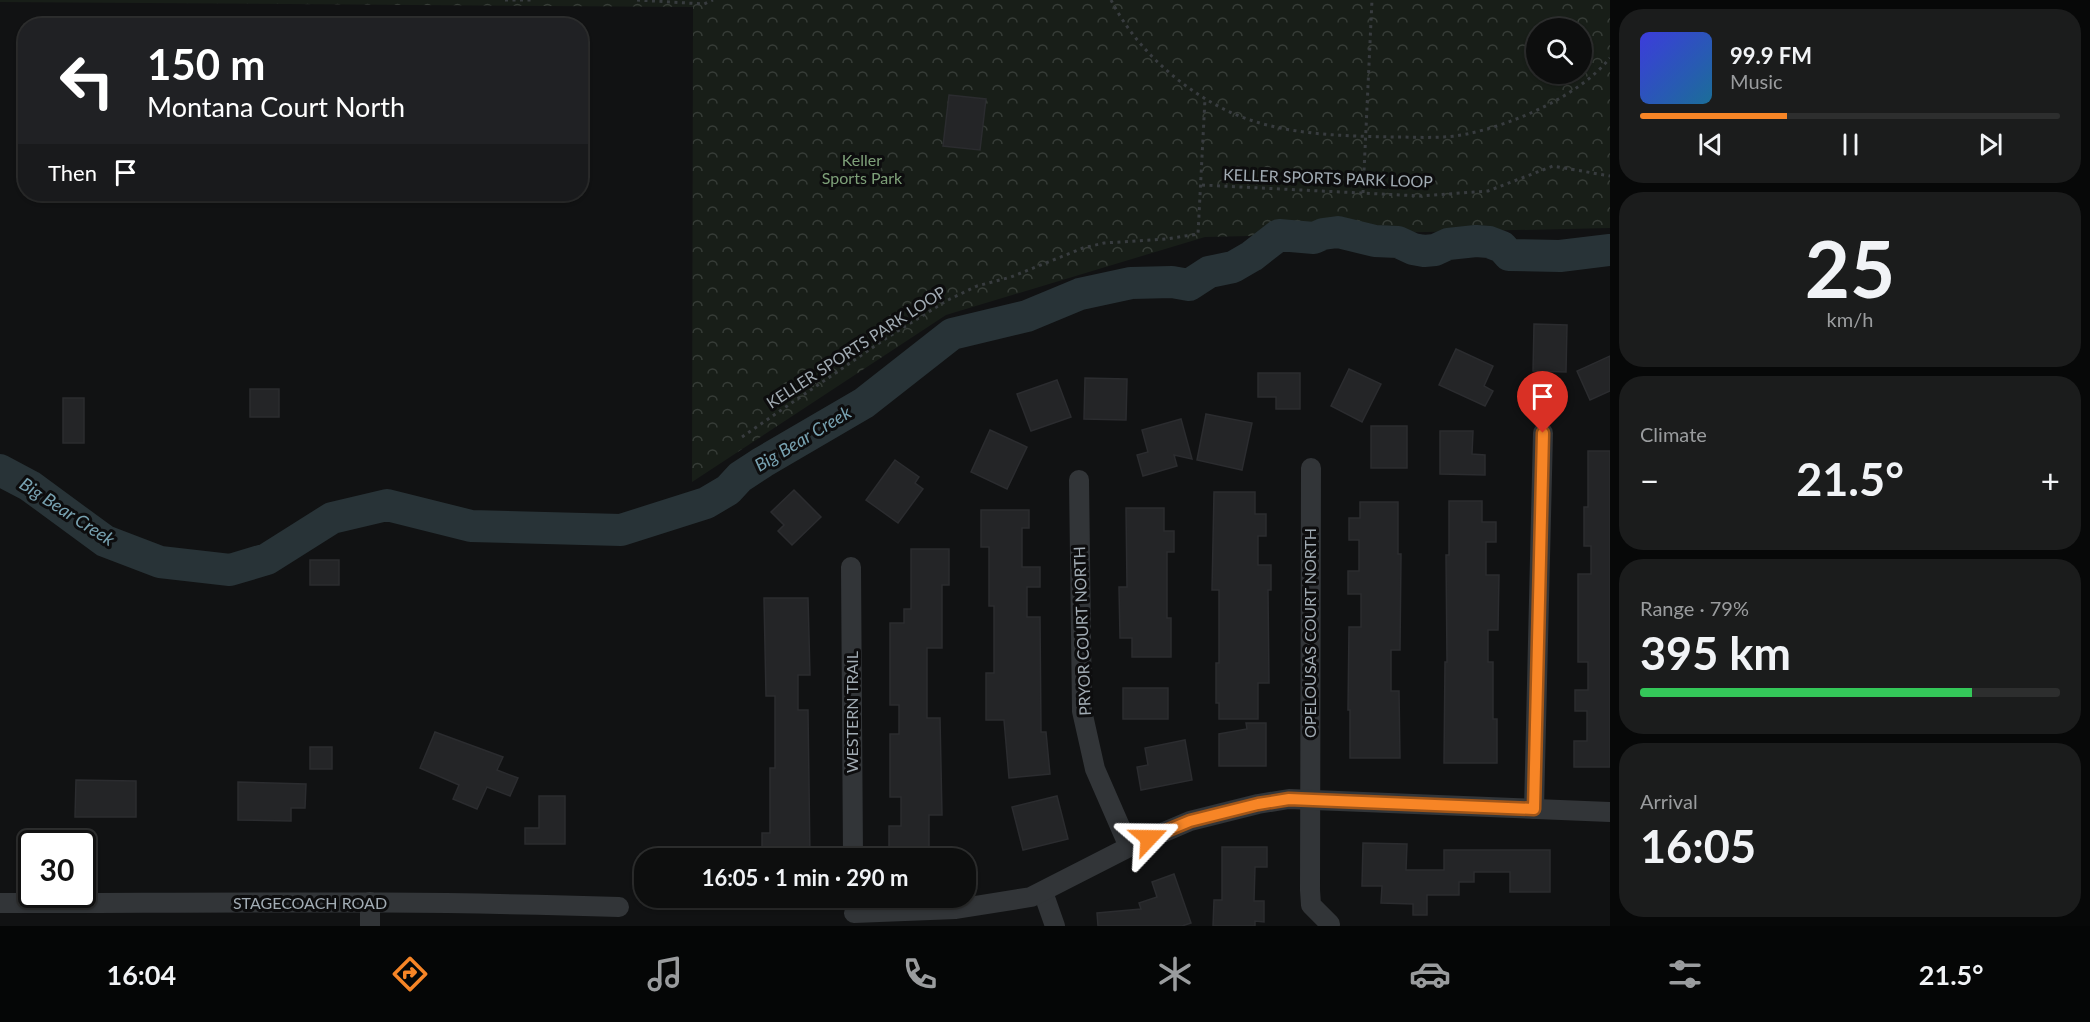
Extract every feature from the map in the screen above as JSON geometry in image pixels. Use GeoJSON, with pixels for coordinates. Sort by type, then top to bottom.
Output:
{"type":"FeatureCollection","features":[{"type":"Feature","properties":{"kind":"street"},"geometry":{"type":"LineString","coordinates":[[1534,809],[1543,433]]}},
{"type":"Feature","properties":{"kind":"street","name":"OPELOUSAS COURT NORTH"},"geometry":{"type":"LineString","coordinates":[[1311,468],[1311,905],[1330,924]]}},
{"type":"Feature","properties":{"kind":"street","name":"PRYOR COURT NORTH"},"geometry":{"type":"LineString","coordinates":[[1079,480],[1082,711],[1095,770],[1129,847]]}},
{"type":"Feature","properties":{"kind":"street","name":"WESTERN TRAIL"},"geometry":{"type":"LineString","coordinates":[[851,567],[854,848]]}},
{"type":"Feature","properties":{"kind":"street"},"geometry":{"type":"LineString","coordinates":[[854,912],[956,909],[1031,897],[1129,847],[1190,821],[1258,804],[1289,799],[1310,798],[1610,812]]}},
{"type":"Feature","properties":{"kind":"street"},"geometry":{"type":"LineString","coordinates":[[1042,892],[1055,926]]}},
{"type":"Feature","properties":{"kind":"street"},"geometry":{"type":"LineString","coordinates":[[369,926],[370,902]]}},
{"type":"Feature","properties":{"kind":"street","name":"STAGECOACH ROAD"},"geometry":{"type":"LineString","coordinates":[[0,903],[370,902],[513,903],[619,907]]}},
{"type":"Feature","properties":{"kind":"path"},"geometry":{"type":"LineString","coordinates":[[505,0],[535,0]]}},
{"type":"Feature","properties":{"kind":"path"},"geometry":{"type":"LineString","coordinates":[[637,0],[704,4],[713,0]]}},
{"type":"Feature","properties":{"kind":"path"},"geometry":{"type":"LineString","coordinates":[[1111,0],[1141,45],[1166,69],[1205,99],[1234,114],[1282,129],[1366,136],[1433,138],[1466,134],[1509,121],[1558,99],[1600,70],[1610,58]]}},
{"type":"Feature","properties":{"kind":"path"},"geometry":{"type":"LineString","coordinates":[[1363,193],[1372,0]]}},
{"type":"Feature","properties":{"kind":"path"},"geometry":{"type":"LineString","coordinates":[[1202,185],[1205,99]]}},
{"type":"Feature","properties":{"kind":"path","name":"KELLER SPORTS PARK LOOP"},"geometry":{"type":"LineString","coordinates":[[742,437],[885,339],[946,301],[976,286],[1011,277],[1083,248],[1104,243],[1166,239],[1198,234],[1202,185],[1421,196],[1488,191],[1553,166],[1610,176]]}},
{"type":"Feature","properties":{"kind":"green space","name":"Keller Sports Park"},"geometry":{"type":"Polygon","coordinates":[[[0,0],[1610,0],[1610,228],[1205,237],[946,315],[692,482],[693,7],[0,2],[0,0]]]}},
{"type":"Feature","properties":{"kind":"building"},"geometry":{"type":"Polygon","coordinates":[[[949,95],[986,99],[980,150],[943,146],[949,95]]]}},
{"type":"Feature","properties":{"kind":"building"},"geometry":{"type":"Polygon","coordinates":[[[1534,324],[1567,325],[1566,372],[1533,371],[1534,324]]]}},
{"type":"Feature","properties":{"kind":"building"},"geometry":{"type":"Polygon","coordinates":[[[1456,349],[1493,366],[1484,386],[1493,391],[1485,406],[1439,385],[1456,349]]]}},
{"type":"Feature","properties":{"kind":"building"},"geometry":{"type":"Polygon","coordinates":[[[1610,356],[1610,391],[1590,400],[1577,371],[1610,356]]]}},
{"type":"Feature","properties":{"kind":"building"},"geometry":{"type":"Polygon","coordinates":[[[1349,369],[1381,384],[1362,422],[1331,406],[1349,369]]]}},
{"type":"Feature","properties":{"kind":"building"},"geometry":{"type":"Polygon","coordinates":[[[1258,373],[1300,373],[1300,409],[1276,409],[1276,397],[1258,397],[1258,373]]]}},
{"type":"Feature","properties":{"kind":"building"},"geometry":{"type":"Polygon","coordinates":[[[1085,378],[1127,379],[1126,420],[1084,419],[1085,378]]]}},
{"type":"Feature","properties":{"kind":"building"},"geometry":{"type":"Polygon","coordinates":[[[1057,380],[1071,417],[1031,431],[1017,394],[1057,380]]]}},
{"type":"Feature","properties":{"kind":"building"},"geometry":{"type":"Polygon","coordinates":[[[250,389],[279,389],[279,417],[250,417],[250,389]]]}},
{"type":"Feature","properties":{"kind":"building"},"geometry":{"type":"Polygon","coordinates":[[[63,398],[84,398],[84,443],[63,443],[63,398]]]}},
{"type":"Feature","properties":{"kind":"building"},"geometry":{"type":"Polygon","coordinates":[[[1206,414],[1252,423],[1242,470],[1197,460],[1206,414]]]}},
{"type":"Feature","properties":{"kind":"building"},"geometry":{"type":"Polygon","coordinates":[[[1181,419],[1192,459],[1174,455],[1177,466],[1143,476],[1137,455],[1148,452],[1142,430],[1181,419]]]}},
{"type":"Feature","properties":{"kind":"building"},"geometry":{"type":"Polygon","coordinates":[[[1371,426],[1407,426],[1407,468],[1371,468],[1371,426]]]}},
{"type":"Feature","properties":{"kind":"building"},"geometry":{"type":"Polygon","coordinates":[[[990,430],[1027,447],[1007,489],[971,472],[990,430]]]}},
{"type":"Feature","properties":{"kind":"building"},"geometry":{"type":"Polygon","coordinates":[[[1440,431],[1473,431],[1472,454],[1485,455],[1485,475],[1440,474],[1440,431]]]}},
{"type":"Feature","properties":{"kind":"building"},"geometry":{"type":"Polygon","coordinates":[[[1588,451],[1610,451],[1610,767],[1574,767],[1574,741],[1587,741],[1587,711],[1575,711],[1575,690],[1588,690],[1588,662],[1578,662],[1578,574],[1591,574],[1591,546],[1584,546],[1584,507],[1588,507],[1588,451]]]}},
{"type":"Feature","properties":{"kind":"building"},"geometry":{"type":"Polygon","coordinates":[[[895,460],[919,477],[915,483],[923,489],[898,523],[866,500],[895,460]]]}},
{"type":"Feature","properties":{"kind":"building"},"geometry":{"type":"Polygon","coordinates":[[[794,490],[821,517],[792,545],[778,531],[784,525],[771,512],[794,490]]]}},
{"type":"Feature","properties":{"kind":"building"},"geometry":{"type":"Polygon","coordinates":[[[1214,492],[1255,492],[1255,514],[1266,514],[1266,536],[1258,536],[1258,565],[1271,565],[1271,590],[1268,590],[1269,683],[1258,683],[1258,719],[1219,719],[1219,703],[1216,703],[1216,663],[1219,663],[1219,590],[1212,590],[1214,492]]]}},
{"type":"Feature","properties":{"kind":"building"},"geometry":{"type":"Polygon","coordinates":[[[1449,501],[1482,501],[1482,522],[1496,522],[1496,542],[1486,542],[1486,575],[1499,575],[1498,630],[1488,630],[1488,662],[1493,662],[1493,719],[1497,719],[1497,763],[1444,763],[1445,662],[1447,662],[1446,555],[1449,555],[1449,501]]]}},
{"type":"Feature","properties":{"kind":"building"},"geometry":{"type":"Polygon","coordinates":[[[1360,502],[1398,502],[1398,554],[1401,554],[1400,650],[1391,650],[1391,691],[1399,691],[1400,758],[1350,758],[1349,627],[1361,627],[1361,594],[1348,594],[1348,571],[1359,571],[1359,540],[1349,540],[1349,518],[1360,518],[1360,502]]]}},
{"type":"Feature","properties":{"kind":"building"},"geometry":{"type":"Polygon","coordinates":[[[1126,508],[1164,508],[1164,531],[1174,531],[1174,552],[1167,552],[1167,618],[1171,618],[1171,657],[1132,657],[1132,638],[1120,638],[1119,587],[1127,587],[1126,508]]]}},
{"type":"Feature","properties":{"kind":"building"},"geometry":{"type":"Polygon","coordinates":[[[981,510],[1029,510],[1029,528],[1022,528],[1022,567],[1040,567],[1040,587],[1027,587],[1027,617],[1040,617],[1041,732],[1046,732],[1050,774],[1009,778],[1004,720],[986,720],[986,673],[994,673],[994,606],[989,606],[989,547],[981,547],[981,510]]]}},
{"type":"Feature","properties":{"kind":"building"},"geometry":{"type":"Polygon","coordinates":[[[911,549],[949,549],[949,585],[942,585],[942,648],[927,648],[927,718],[940,718],[942,815],[929,815],[929,848],[889,848],[889,826],[901,826],[901,797],[890,797],[890,734],[899,734],[899,705],[890,705],[890,623],[904,623],[904,609],[911,609],[911,549]]]}},
{"type":"Feature","properties":{"kind":"building"},"geometry":{"type":"Polygon","coordinates":[[[310,560],[339,560],[339,585],[310,585],[310,560]]]}},
{"type":"Feature","properties":{"kind":"building"},"geometry":{"type":"Polygon","coordinates":[[[764,598],[808,598],[810,675],[798,675],[798,710],[808,710],[810,848],[762,848],[762,833],[770,833],[770,768],[775,768],[775,696],[766,696],[764,598]]]}},
{"type":"Feature","properties":{"kind":"building"},"geometry":{"type":"Polygon","coordinates":[[[1123,688],[1168,688],[1168,719],[1123,719],[1123,688]]]}},
{"type":"Feature","properties":{"kind":"building"},"geometry":{"type":"Polygon","coordinates":[[[1246,723],[1266,723],[1266,766],[1219,766],[1219,734],[1247,729],[1246,723]]]}},
{"type":"Feature","properties":{"kind":"building"},"geometry":{"type":"Polygon","coordinates":[[[435,732],[503,757],[497,770],[518,778],[510,796],[487,787],[477,809],[453,799],[459,785],[420,768],[435,732]]]}},
{"type":"Feature","properties":{"kind":"building"},"geometry":{"type":"Polygon","coordinates":[[[1185,740],[1192,780],[1141,790],[1137,767],[1148,765],[1145,748],[1185,740]]]}},
{"type":"Feature","properties":{"kind":"building"},"geometry":{"type":"Polygon","coordinates":[[[310,747],[332,747],[332,769],[310,769],[310,747]]]}},
{"type":"Feature","properties":{"kind":"building"},"geometry":{"type":"Polygon","coordinates":[[[76,780],[136,781],[136,817],[75,817],[76,780]]]}},
{"type":"Feature","properties":{"kind":"building"},"geometry":{"type":"Polygon","coordinates":[[[238,782],[306,784],[305,808],[291,808],[291,821],[238,820],[238,782]]]}},
{"type":"Feature","properties":{"kind":"building"},"geometry":{"type":"Polygon","coordinates":[[[539,796],[565,796],[565,844],[525,844],[525,828],[539,828],[539,796]]]}},
{"type":"Feature","properties":{"kind":"building"},"geometry":{"type":"Polygon","coordinates":[[[1057,796],[1068,839],[1023,850],[1012,807],[1057,796]]]}},
{"type":"Feature","properties":{"kind":"building"},"geometry":{"type":"Polygon","coordinates":[[[1363,843],[1407,844],[1406,870],[1444,870],[1444,850],[1550,850],[1550,892],[1510,892],[1510,872],[1474,872],[1474,882],[1459,882],[1459,895],[1427,895],[1427,915],[1413,915],[1413,904],[1381,903],[1382,886],[1362,886],[1363,843]]]}},
{"type":"Feature","properties":{"kind":"building"},"geometry":{"type":"Polygon","coordinates":[[[1222,847],[1267,847],[1267,867],[1255,867],[1254,901],[1264,901],[1264,922],[1255,921],[1255,926],[1213,926],[1214,900],[1222,900],[1222,847]]]}},
{"type":"Feature","properties":{"kind":"building"},"geometry":{"type":"Polygon","coordinates":[[[1174,874],[1191,923],[1182,926],[1098,926],[1097,913],[1141,909],[1139,903],[1157,897],[1152,882],[1174,874]]]}},
{"type":"Feature","properties":{"kind":"waterway","name":"Big Bear Creek"},"geometry":{"type":"LineString","coordinates":[[0,470],[30,486],[105,541],[160,562],[230,570],[267,559],[332,518],[387,505],[471,526],[621,530],[706,503],[728,490],[740,477],[763,462],[864,403],[952,334],[1027,316],[1080,294],[1131,283],[1172,282],[1189,285],[1209,272],[1233,267],[1252,256],[1279,235],[1314,238],[1338,232],[1375,241],[1398,242],[1424,251],[1435,250],[1448,244],[1489,242],[1502,247],[1509,255],[1560,256],[1610,250]]}},
{"type":"Feature","properties":{"kind":"route"},"geometry":{"type":"LineString","coordinates":[[1149,838],[1190,821],[1258,804],[1289,799],[1310,798],[1534,809],[1543,433]]}}]}
